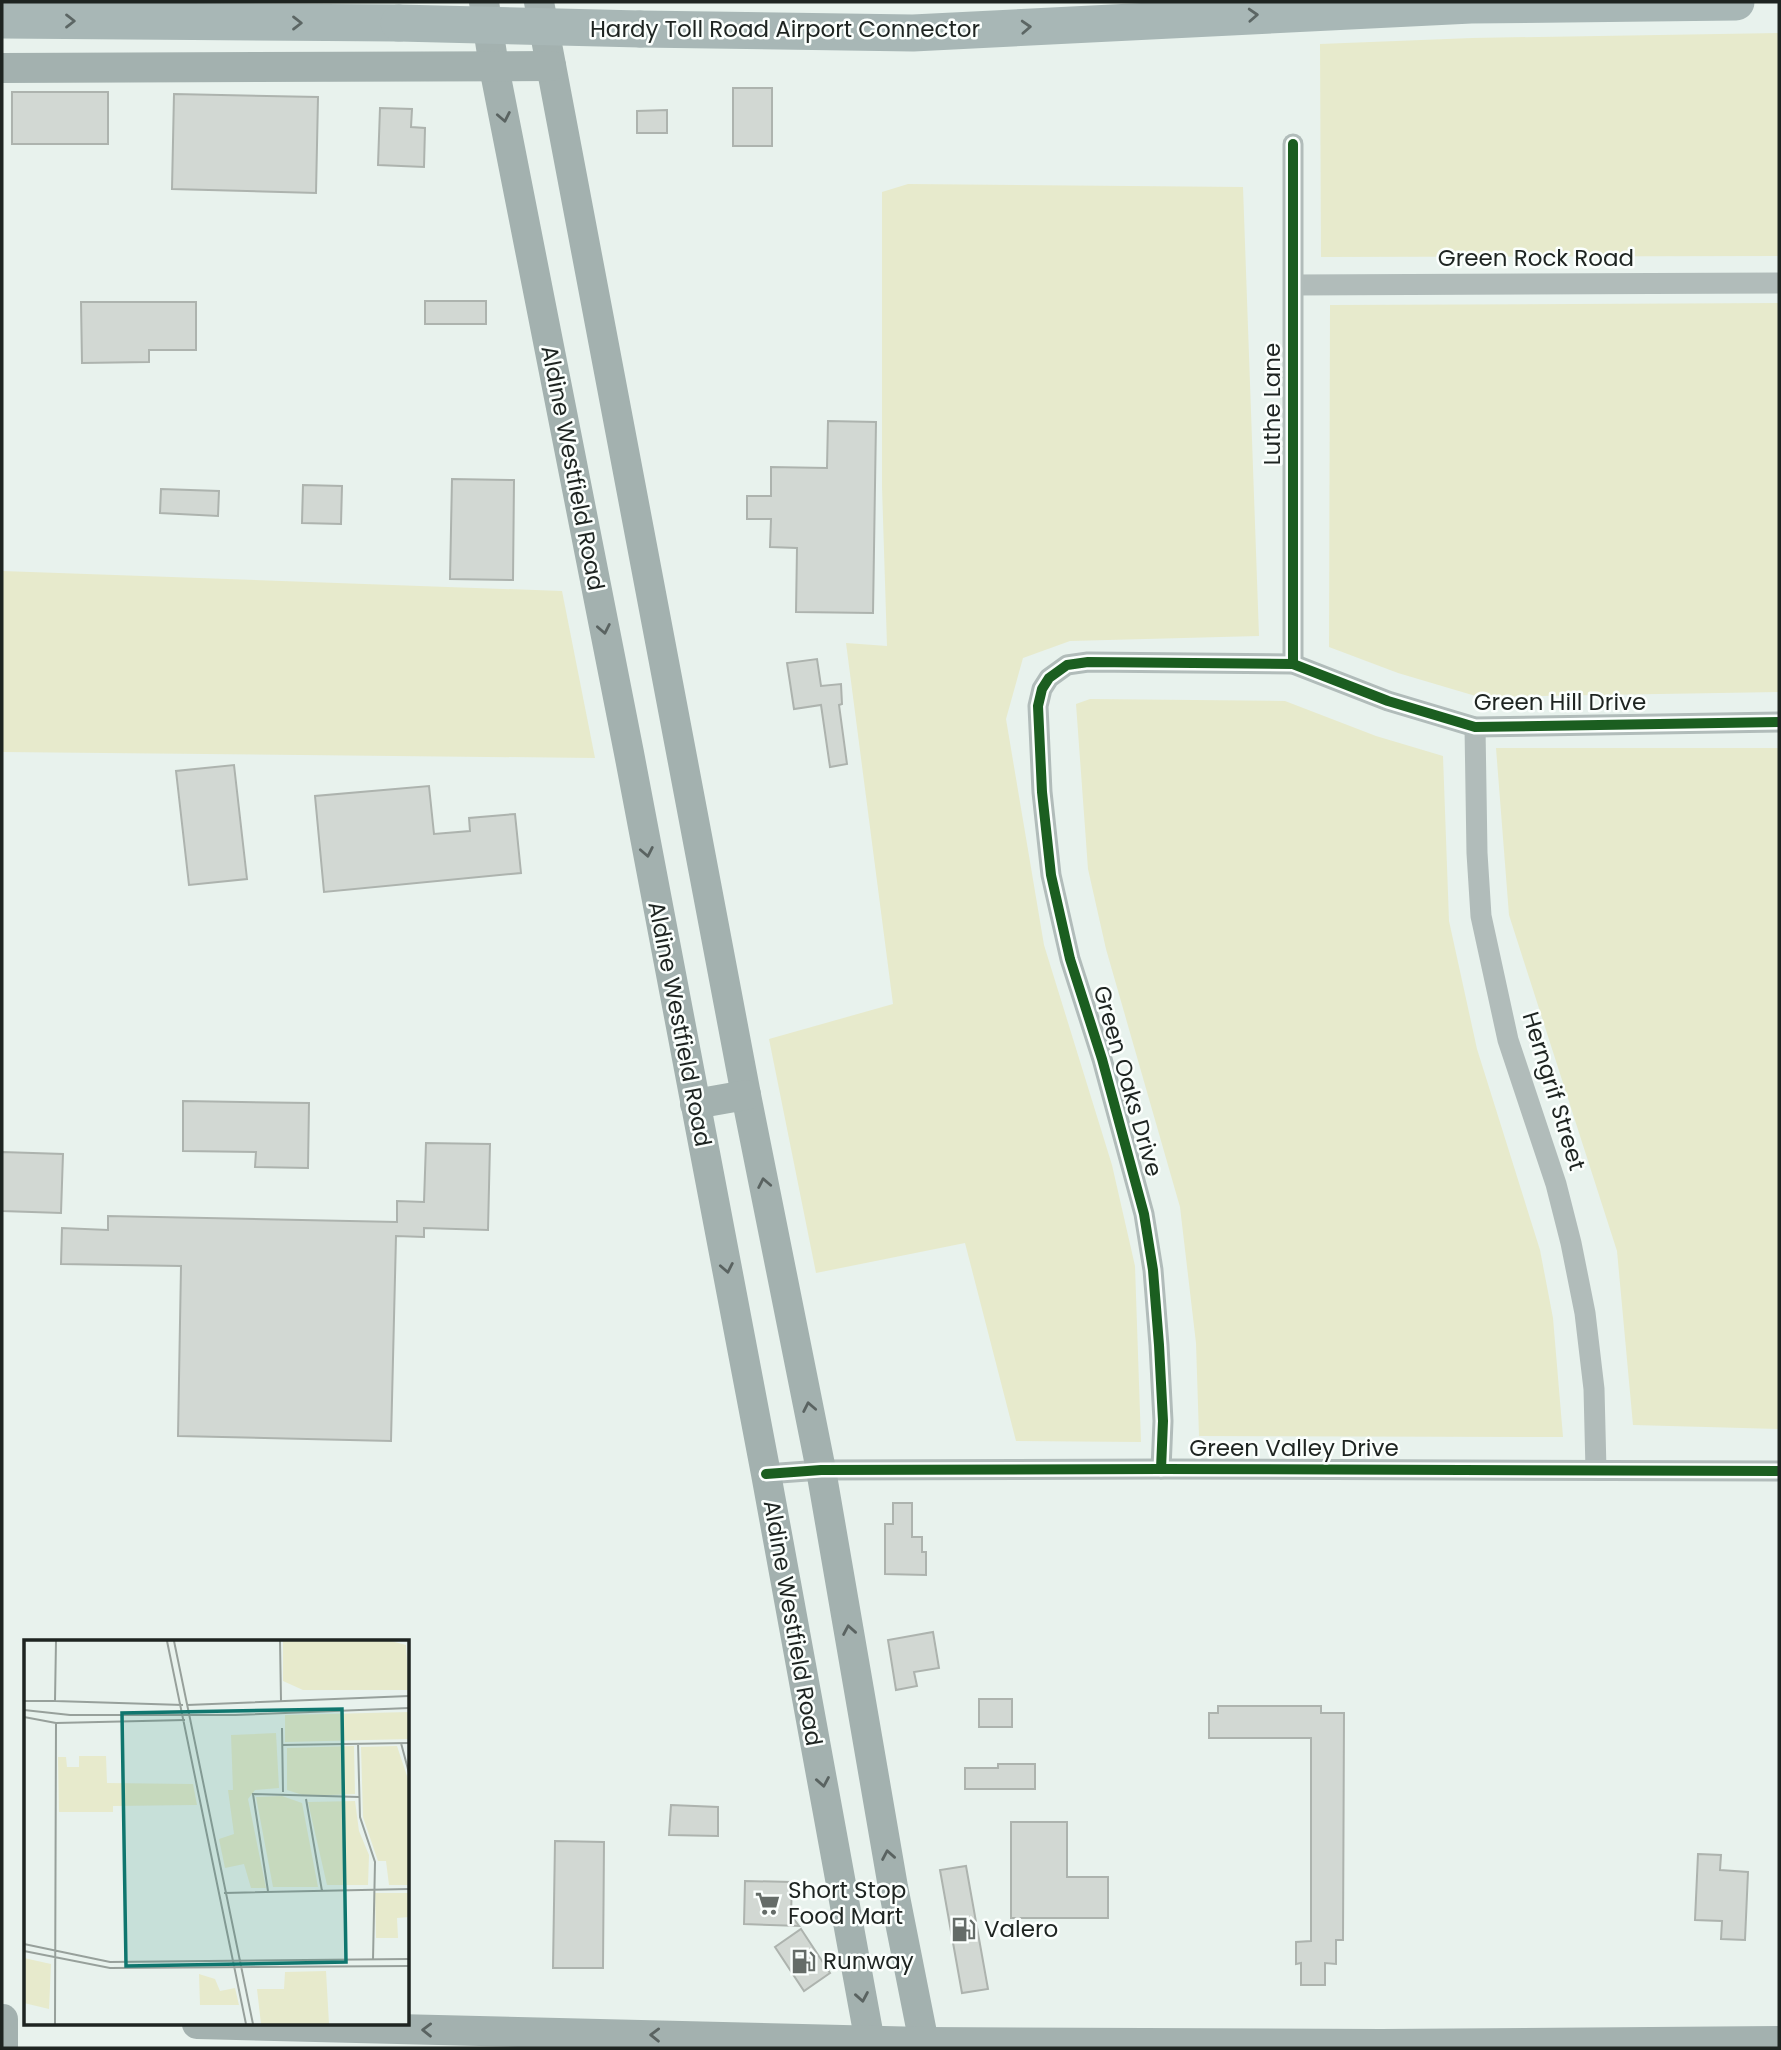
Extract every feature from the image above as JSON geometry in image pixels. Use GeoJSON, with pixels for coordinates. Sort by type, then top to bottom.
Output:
{"type":"FeatureCollection","features":[{"type":"Feature","properties":{"kind":"highway","name":"Hardy Toll Road Airport Connector"},"geometry":{"type":"LineString","coordinates":[[2,20],[400,23],[913,33],[1471,5],[1735,2]]}},
{"type":"Feature","properties":{"kind":"main road","name":"Aldine Westfield Road"},"geometry":{"type":"LineString","coordinates":[[484,2],[494,67],[766,1474],[870,2044]]}},
{"type":"Feature","properties":{"kind":"main road"},"geometry":{"type":"LineString","coordinates":[[539,2],[821,1470],[893,1887],[924,2045]]}},
{"type":"Feature","properties":{"kind":"main road"},"geometry":{"type":"LineString","coordinates":[[2,68],[551,66]]}},
{"type":"Feature","properties":{"kind":"main road"},"geometry":{"type":"LineString","coordinates":[[695,1104],[747,1095]]}},
{"type":"Feature","properties":{"kind":"main road"},"geometry":{"type":"LineString","coordinates":[[216,2025],[507,2040],[924,2045],[1686,2045],[1779,2041]]}},
{"type":"Feature","properties":{"kind":"street","name":"Luthe Lane"},"geometry":{"type":"LineString","coordinates":[[1293,144],[1293,664]]}},
{"type":"Feature","properties":{"kind":"street","name":"Green Rock Road"},"geometry":{"type":"LineString","coordinates":[[1294,285],[1779,283]]}},
{"type":"Feature","properties":{"kind":"street","name":"Green Hill Drive"},"geometry":{"type":"LineString","coordinates":[[1038,706],[1042,689],[1049,678],[1067,665],[1088,662],[1293,664],[1388,701],[1475,727],[1779,722]]}},
{"type":"Feature","properties":{"kind":"street","name":"Green Oaks Drive"},"geometry":{"type":"LineString","coordinates":[[1038,706],[1042,792],[1051,876],[1070,959],[1102,1059],[1144,1214],[1153,1270],[1163,1421],[1160,1469]]}},
{"type":"Feature","properties":{"kind":"street","name":"Herngrif Street"},"geometry":{"type":"LineString","coordinates":[[1475,727],[1481,916],[1508,1040],[1556,1184],[1572,1243],[1585,1313],[1594,1389],[1596,1470]]}},
{"type":"Feature","properties":{"kind":"street","name":"Green Valley Drive"},"geometry":{"type":"LineString","coordinates":[[766,1474],[821,1470],[1779,1471]]}},
{"type":"Feature","properties":{"kind":"green space"},"geometry":{"type":"Polygon","coordinates":[[[1779,33],[1779,256],[1321,257],[1320,44],[1472,38],[1779,33]]]}},
{"type":"Feature","properties":{"kind":"green space"},"geometry":{"type":"Polygon","coordinates":[[[908,184],[1243,187],[1259,636],[1070,641],[1023,658],[1006,719],[1044,945],[1112,1165],[1135,1266],[1141,1442],[1016,1441],[965,1243],[816,1273],[769,1039],[893,1004],[846,643],[887,646],[882,487],[882,192],[908,184]]]}},
{"type":"Feature","properties":{"kind":"green space"},"geometry":{"type":"Polygon","coordinates":[[[1779,303],[1779,692],[1479,697],[1398,673],[1329,647],[1330,305],[1779,303]]]}},
{"type":"Feature","properties":{"kind":"green space"},"geometry":{"type":"Polygon","coordinates":[[[2,571],[562,591],[595,758],[2,752],[2,571]]]}},
{"type":"Feature","properties":{"kind":"green space"},"geometry":{"type":"Polygon","coordinates":[[[1090,699],[1285,701],[1376,736],[1443,756],[1449,921],[1477,1049],[1540,1250],[1553,1318],[1563,1437],[1199,1436],[1196,1343],[1180,1207],[1106,949],[1088,869],[1076,704],[1090,699]]]}},
{"type":"Feature","properties":{"kind":"green space"},"geometry":{"type":"Polygon","coordinates":[[[1496,748],[1779,748],[1779,1429],[1633,1425],[1617,1251],[1509,915],[1496,748]]]}},
{"type":"Feature","properties":{"kind":"building"},"geometry":{"type":"Polygon","coordinates":[[[733,88],[772,88],[772,146],[733,146],[733,88]]]}},
{"type":"Feature","properties":{"kind":"building"},"geometry":{"type":"Polygon","coordinates":[[[12,92],[108,92],[108,144],[12,144],[12,92]]]}},
{"type":"Feature","properties":{"kind":"building"},"geometry":{"type":"Polygon","coordinates":[[[174,94],[318,97],[316,193],[172,189],[174,94]]]}},
{"type":"Feature","properties":{"kind":"building"},"geometry":{"type":"Polygon","coordinates":[[[380,108],[412,109],[411,127],[425,128],[424,167],[378,165],[380,108]]]}},
{"type":"Feature","properties":{"kind":"building"},"geometry":{"type":"Polygon","coordinates":[[[667,110],[667,133],[637,133],[637,111],[667,110]]]}},
{"type":"Feature","properties":{"kind":"building"},"geometry":{"type":"Polygon","coordinates":[[[425,301],[486,301],[486,324],[425,324],[425,301]]]}},
{"type":"Feature","properties":{"kind":"building"},"geometry":{"type":"Polygon","coordinates":[[[81,302],[196,302],[196,350],[149,350],[149,362],[82,363],[81,302]]]}},
{"type":"Feature","properties":{"kind":"building"},"geometry":{"type":"Polygon","coordinates":[[[828,421],[876,422],[873,613],[796,612],[797,548],[770,547],[771,519],[747,519],[747,496],[771,496],[771,467],[827,468],[828,421]]]}},
{"type":"Feature","properties":{"kind":"building"},"geometry":{"type":"Polygon","coordinates":[[[452,479],[514,480],[513,580],[450,579],[452,479]]]}},
{"type":"Feature","properties":{"kind":"building"},"geometry":{"type":"Polygon","coordinates":[[[303,485],[342,486],[341,524],[302,523],[303,485]]]}},
{"type":"Feature","properties":{"kind":"building"},"geometry":{"type":"Polygon","coordinates":[[[161,489],[219,491],[218,516],[160,513],[161,489]]]}},
{"type":"Feature","properties":{"kind":"building"},"geometry":{"type":"Polygon","coordinates":[[[817,659],[821,686],[841,684],[842,704],[839,705],[847,764],[830,767],[821,705],[794,709],[787,663],[817,659]]]}},
{"type":"Feature","properties":{"kind":"building"},"geometry":{"type":"Polygon","coordinates":[[[234,765],[247,879],[189,885],[176,771],[234,765]]]}},
{"type":"Feature","properties":{"kind":"building"},"geometry":{"type":"Polygon","coordinates":[[[429,786],[434,834],[470,831],[469,818],[515,814],[521,873],[324,892],[315,796],[429,786]]]}},
{"type":"Feature","properties":{"kind":"building"},"geometry":{"type":"Polygon","coordinates":[[[183,1101],[309,1103],[308,1168],[255,1167],[256,1152],[183,1151],[183,1101]]]}},
{"type":"Feature","properties":{"kind":"building"},"geometry":{"type":"Polygon","coordinates":[[[426,1143],[490,1144],[488,1230],[424,1228],[424,1237],[396,1236],[391,1441],[178,1436],[181,1266],[61,1264],[62,1228],[108,1230],[108,1216],[397,1222],[397,1201],[424,1202],[426,1143]]]}},
{"type":"Feature","properties":{"kind":"building"},"geometry":{"type":"Polygon","coordinates":[[[2,1152],[63,1154],[61,1213],[2,1211],[2,1152]]]}},
{"type":"Feature","properties":{"kind":"building"},"geometry":{"type":"Polygon","coordinates":[[[893,1503],[912,1503],[912,1537],[922,1537],[922,1552],[926,1552],[926,1575],[885,1574],[885,1524],[893,1524],[893,1503]]]}},
{"type":"Feature","properties":{"kind":"building"},"geometry":{"type":"Polygon","coordinates":[[[933,1632],[939,1668],[914,1672],[917,1686],[896,1690],[888,1640],[933,1632]]]}},
{"type":"Feature","properties":{"kind":"building"},"geometry":{"type":"Polygon","coordinates":[[[979,1699],[1012,1699],[1012,1727],[979,1727],[979,1699]]]}},
{"type":"Feature","properties":{"kind":"building"},"geometry":{"type":"Polygon","coordinates":[[[1218,1706],[1321,1706],[1321,1713],[1344,1713],[1343,1940],[1336,1940],[1336,1964],[1325,1963],[1325,1985],[1301,1985],[1301,1963],[1296,1964],[1296,1942],[1311,1941],[1311,1738],[1209,1738],[1209,1713],[1218,1713],[1218,1706]]]}},
{"type":"Feature","properties":{"kind":"building"},"geometry":{"type":"Polygon","coordinates":[[[998,1764],[1035,1764],[1035,1789],[965,1789],[965,1768],[998,1768],[998,1764]]]}},
{"type":"Feature","properties":{"kind":"building"},"geometry":{"type":"Polygon","coordinates":[[[671,1805],[718,1807],[718,1836],[669,1835],[671,1805]]]}},
{"type":"Feature","properties":{"kind":"building"},"geometry":{"type":"Polygon","coordinates":[[[1011,1822],[1067,1822],[1067,1877],[1108,1877],[1108,1918],[1011,1918],[1011,1822]]]}},
{"type":"Feature","properties":{"kind":"building"},"geometry":{"type":"Polygon","coordinates":[[[555,1841],[604,1842],[603,1968],[553,1968],[555,1841]]]}},
{"type":"Feature","properties":{"kind":"building"},"geometry":{"type":"Polygon","coordinates":[[[1698,1854],[1721,1855],[1720,1870],[1748,1872],[1745,1940],[1721,1939],[1722,1921],[1695,1920],[1698,1854]]]}},
{"type":"Feature","properties":{"kind":"building","name":"Valero"},"geometry":{"type":"Polygon","coordinates":[[[966,1866],[988,1989],[962,1993],[940,1870],[966,1866]]]}},
{"type":"Feature","properties":{"kind":"building","name":"Short Stop Food Mart"},"geometry":{"type":"Polygon","coordinates":[[[745,1881],[792,1882],[791,1915],[799,1926],[744,1924],[745,1881]]]}},
{"type":"Feature","properties":{"kind":"building","name":"Runway"},"geometry":{"type":"Polygon","coordinates":[[[801,1929],[830,1973],[804,1991],[775,1947],[801,1929]]]}},
{"type":"Feature","properties":{"kind":"cycle path"},"geometry":{"type":"LineString","coordinates":[[1293,144],[1293,664]]}},
{"type":"Feature","properties":{"kind":"cycle path"},"geometry":{"type":"LineString","coordinates":[[1161,1469],[1163,1421],[1159,1345],[1153,1270],[1144,1214],[1102,1059],[1070,959],[1051,875],[1042,792],[1038,706],[1042,689],[1049,678],[1067,665],[1088,662],[1293,664],[1388,701],[1475,727],[1779,722]]}},
{"type":"Feature","properties":{"kind":"cycle path"},"geometry":{"type":"LineString","coordinates":[[766,1474],[821,1470],[1779,1471]]}},
{"type":"Feature","properties":{"kind":"place","name":"Short Stop Food Mart"},"geometry":{"type":"Point","coordinates":[768,1903]}},
{"type":"Feature","properties":{"kind":"place","name":"Valero"},"geometry":{"type":"Point","coordinates":[964,1929]}},
{"type":"Feature","properties":{"kind":"place","name":"Runway"},"geometry":{"type":"Point","coordinates":[803,1961]}}]}
